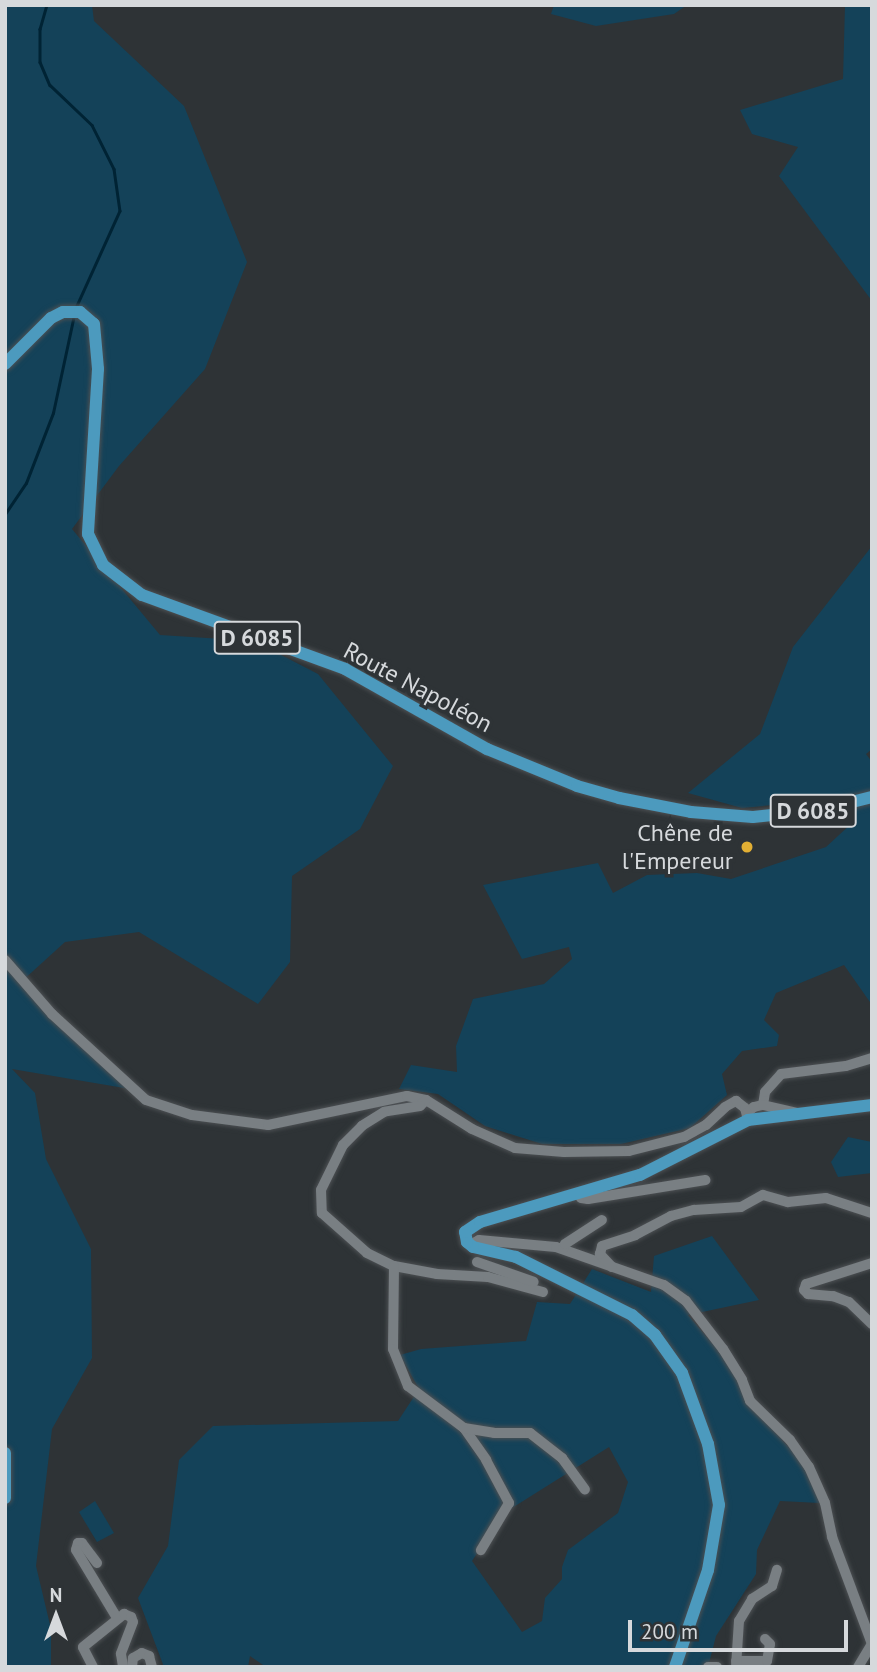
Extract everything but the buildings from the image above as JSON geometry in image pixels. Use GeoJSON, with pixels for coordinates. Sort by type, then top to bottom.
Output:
{"type":"FeatureCollection","features":[{"type":"Feature","properties":{"kind":"main road","name":"Route Napoléon"},"geometry":{"type":"LineString","coordinates":[[5,364],[51,318],[63,312],[80,312],[94,324],[98,369],[88,534],[103,565],[142,595],[345,669],[487,749],[577,786],[619,798],[691,812],[753,817],[820,810],[872,797]]}},
{"type":"Feature","properties":{"kind":"main road"},"geometry":{"type":"LineString","coordinates":[[675,1667],[708,1570],[718,1524],[719,1505],[714,1466],[696,1406],[682,1373],[655,1335],[618,1306],[516,1257],[470,1245],[466,1232],[471,1226],[640,1175],[747,1116],[872,1105]]}},
{"type":"Feature","properties":{"kind":"main road"},"geometry":{"type":"LineString","coordinates":[[5,1453],[5,1498]]}},
{"type":"Feature","properties":{"kind":"street"},"geometry":{"type":"LineString","coordinates":[[5,960],[52,1014],[146,1100],[157,1106],[245,1124],[268,1125],[407,1096],[426,1101],[492,1139],[515,1147],[542,1151],[629,1151],[695,1132],[730,1103],[741,1103],[747,1116],[754,1107],[763,1105],[799,1113]]}},
{"type":"Feature","properties":{"kind":"street"},"geometry":{"type":"LineString","coordinates":[[763,1105],[765,1092],[781,1074],[846,1066],[872,1058]]}},
{"type":"Feature","properties":{"kind":"street"},"geometry":{"type":"LineString","coordinates":[[426,1101],[420,1107],[384,1112],[362,1126],[344,1145],[321,1190],[320,1202],[327,1219],[367,1254],[394,1266],[436,1274],[488,1277],[543,1292],[536,1283],[477,1262]]}},
{"type":"Feature","properties":{"kind":"street"},"geometry":{"type":"LineString","coordinates":[[579,1194],[588,1199],[705,1180]]}},
{"type":"Feature","properties":{"kind":"street"},"geometry":{"type":"LineString","coordinates":[[612,1267],[600,1254],[602,1246],[635,1235],[671,1216],[694,1210],[741,1207],[763,1195],[788,1202],[826,1198],[872,1213]]}},
{"type":"Feature","properties":{"kind":"street"},"geometry":{"type":"LineString","coordinates":[[563,1249],[565,1244],[602,1220]]}},
{"type":"Feature","properties":{"kind":"street"},"geometry":{"type":"LineString","coordinates":[[470,1245],[479,1240],[539,1243],[563,1249],[664,1285],[686,1301],[723,1349],[742,1380],[750,1401],[800,1452],[825,1503],[832,1537],[872,1644],[858,1667]]}},
{"type":"Feature","properties":{"kind":"street"},"geometry":{"type":"LineString","coordinates":[[872,1264],[806,1284],[804,1290],[808,1294],[833,1296],[849,1302],[872,1324]]}},
{"type":"Feature","properties":{"kind":"street"},"geometry":{"type":"LineString","coordinates":[[394,1266],[393,1349],[408,1386],[464,1428],[486,1460],[509,1503],[481,1550]]}},
{"type":"Feature","properties":{"kind":"street"},"geometry":{"type":"LineString","coordinates":[[464,1428],[494,1433],[530,1433],[556,1453],[585,1490]]}},
{"type":"Feature","properties":{"kind":"street"},"geometry":{"type":"LineString","coordinates":[[97,1563],[82,1543],[78,1543],[76,1550],[117,1618]]}},
{"type":"Feature","properties":{"kind":"street"},"geometry":{"type":"LineString","coordinates":[[765,1639],[770,1644],[767,1661],[736,1664],[739,1620],[752,1599],[772,1586],[777,1570]]}},
{"type":"Feature","properties":{"kind":"street"},"geometry":{"type":"LineString","coordinates":[[93,1667],[83,1647],[107,1630],[117,1618],[128,1614],[133,1622],[121,1654],[123,1667]]}},
{"type":"Feature","properties":{"kind":"street"},"geometry":{"type":"LineString","coordinates":[[132,1667],[133,1658],[142,1653],[149,1656],[152,1667]]}},
{"type":"Feature","properties":{"kind":"street"},"geometry":{"type":"LineString","coordinates":[[708,1667],[717,1667]]}},
{"type":"Feature","properties":{"kind":"shaded area"},"geometry":{"type":"Polygon","coordinates":[[[5,5],[92,5],[94,21],[184,106],[247,262],[205,369],[119,466],[72,529],[160,635],[254,641],[318,674],[393,766],[360,829],[292,876],[290,962],[258,1004],[139,932],[65,942],[21,982],[130,1089],[12,1069],[35,1093],[46,1159],[91,1249],[92,1358],[52,1429],[36,1566],[51,1629],[51,1667],[5,1667],[5,5]]]}},
{"type":"Feature","properties":{"kind":"shaded area"},"geometry":{"type":"Polygon","coordinates":[[[554,5],[687,5],[674,14],[596,26],[551,14],[554,5]]]}},
{"type":"Feature","properties":{"kind":"shaded area"},"geometry":{"type":"Polygon","coordinates":[[[845,5],[872,5],[872,301],[779,176],[798,147],[752,134],[740,110],[843,79],[845,5]]]}},
{"type":"Feature","properties":{"kind":"shaded area"},"geometry":{"type":"Polygon","coordinates":[[[872,546],[872,749],[866,754],[872,762],[872,1005],[844,965],[776,993],[764,1020],[779,1035],[777,1046],[742,1051],[722,1074],[727,1095],[690,1128],[621,1144],[542,1144],[485,1126],[438,1094],[399,1089],[411,1065],[457,1072],[456,1046],[473,999],[544,984],[572,959],[569,947],[522,959],[483,885],[598,863],[613,893],[647,875],[697,873],[731,879],[826,847],[852,823],[827,800],[742,808],[688,793],[760,734],[793,647],[872,546]]]}},
{"type":"Feature","properties":{"kind":"shaded area"},"geometry":{"type":"Polygon","coordinates":[[[848,1137],[872,1142],[872,1173],[838,1177],[831,1162],[848,1137]]]}},
{"type":"Feature","properties":{"kind":"shaded area"},"geometry":{"type":"Polygon","coordinates":[[[712,1236],[759,1300],[688,1315],[729,1363],[749,1404],[808,1468],[820,1503],[780,1501],[757,1550],[756,1574],[716,1636],[708,1667],[266,1667],[250,1656],[248,1667],[164,1667],[138,1598],[168,1546],[179,1460],[213,1426],[398,1421],[419,1389],[400,1355],[421,1349],[526,1341],[537,1302],[570,1304],[592,1269],[651,1292],[654,1256],[712,1236]],[[609,1447],[504,1513],[472,1561],[522,1632],[542,1621],[545,1598],[562,1579],[562,1567],[568,1550],[618,1513],[628,1482],[609,1447]]]}},
{"type":"Feature","properties":{"kind":"shaded area"},"geometry":{"type":"Polygon","coordinates":[[[95,1501],[114,1533],[97,1542],[79,1512],[95,1501]]]}},
{"type":"Feature","properties":{"kind":"waterway"},"geometry":{"type":"LineString","coordinates":[[47,5],[40,29],[40,62],[50,85],[92,125],[114,169],[120,211],[76,308]]}},
{"type":"Feature","properties":{"kind":"waterway"},"geometry":{"type":"LineString","coordinates":[[5,514],[26,483],[53,413],[74,315]]}},
{"type":"Feature","properties":{"kind":"place","name":"Chêne de l'Empereur"},"geometry":{"type":"Point","coordinates":[747,847]}}]}
